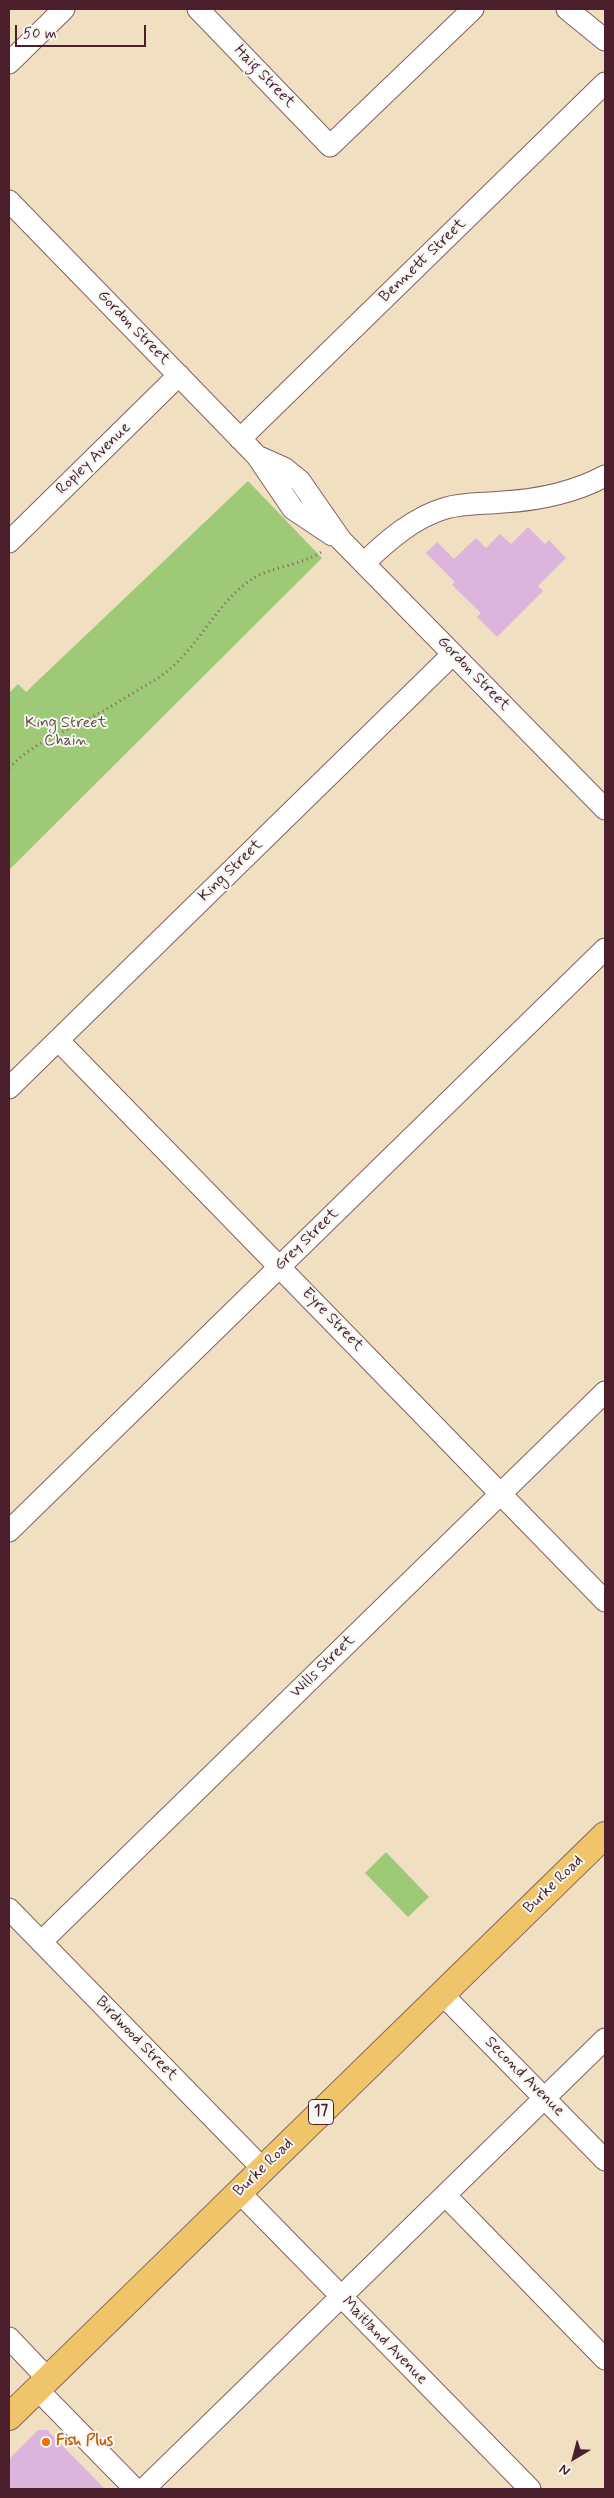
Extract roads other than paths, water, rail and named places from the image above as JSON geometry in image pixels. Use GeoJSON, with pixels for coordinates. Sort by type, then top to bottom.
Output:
{"type":"FeatureCollection","features":[{"type":"Feature","properties":{"kind":"main road","name":"Burke Road"},"geometry":{"type":"LineString","coordinates":[[9,2417],[605,1835]]}},
{"type":"Feature","properties":{"kind":"street"},"geometry":{"type":"LineString","coordinates":[[9,63],[64,9]]}},
{"type":"Feature","properties":{"kind":"street","name":"Haig Street"},"geometry":{"type":"LineString","coordinates":[[198,9],[330,146],[473,9]]}},
{"type":"Feature","properties":{"kind":"street"},"geometry":{"type":"LineString","coordinates":[[567,9],[605,40]]}},
{"type":"Feature","properties":{"kind":"street","name":"Bennett Street"},"geometry":{"type":"LineString","coordinates":[[240,439],[605,83]]}},
{"type":"Feature","properties":{"kind":"street","name":"Gordon Street"},"geometry":{"type":"LineString","coordinates":[[9,201],[257,456],[284,468],[300,481],[341,540],[605,809]]}},
{"type":"Feature","properties":{"kind":"street","name":"Ropley Avenue"},"geometry":{"type":"LineString","coordinates":[[9,542],[179,375]]}},
{"type":"Feature","properties":{"kind":"street"},"geometry":{"type":"LineString","coordinates":[[364,563],[391,538],[445,508],[545,497],[565,492],[605,476]]}},
{"type":"Feature","properties":{"kind":"street","name":"King Street"},"geometry":{"type":"LineString","coordinates":[[9,1088],[454,654]]}},
{"type":"Feature","properties":{"kind":"street","name":"Grey Street"},"geometry":{"type":"LineString","coordinates":[[9,1531],[605,949]]}},
{"type":"Feature","properties":{"kind":"street","name":"Eyre Street"},"geometry":{"type":"LineString","coordinates":[[58,1040],[605,1601]]}},
{"type":"Feature","properties":{"kind":"street","name":"Wills Street"},"geometry":{"type":"LineString","coordinates":[[41,1942],[605,1392]]}},
{"type":"Feature","properties":{"kind":"street","name":"Birdwood Street"},"geometry":{"type":"LineString","coordinates":[[9,1909],[263,2169]]}},
{"type":"Feature","properties":{"kind":"street","name":"Second Avenue"},"geometry":{"type":"LineString","coordinates":[[442,1994],[605,2160]]}},
{"type":"Feature","properties":{"kind":"street"},"geometry":{"type":"LineString","coordinates":[[144,2489],[605,2039]]}},
{"type":"Feature","properties":{"kind":"street","name":"Maitland Avenue"},"geometry":{"type":"LineString","coordinates":[[239,2192],[530,2489]]}},
{"type":"Feature","properties":{"kind":"street"},"geometry":{"type":"LineString","coordinates":[[445,2195],[605,2359]]}},
{"type":"Feature","properties":{"kind":"street"},"geometry":{"type":"LineString","coordinates":[[9,2338],[42,2384],[135,2489]]}},
{"type":"Feature","properties":{"kind":"place","name":"Fish Plus"},"geometry":{"type":"Point","coordinates":[46,2442]}},
{"type":"Feature","properties":{"kind":"park label","name":"King Street Chain"},"geometry":{"type":"Point","coordinates":[66,733]}}]}
